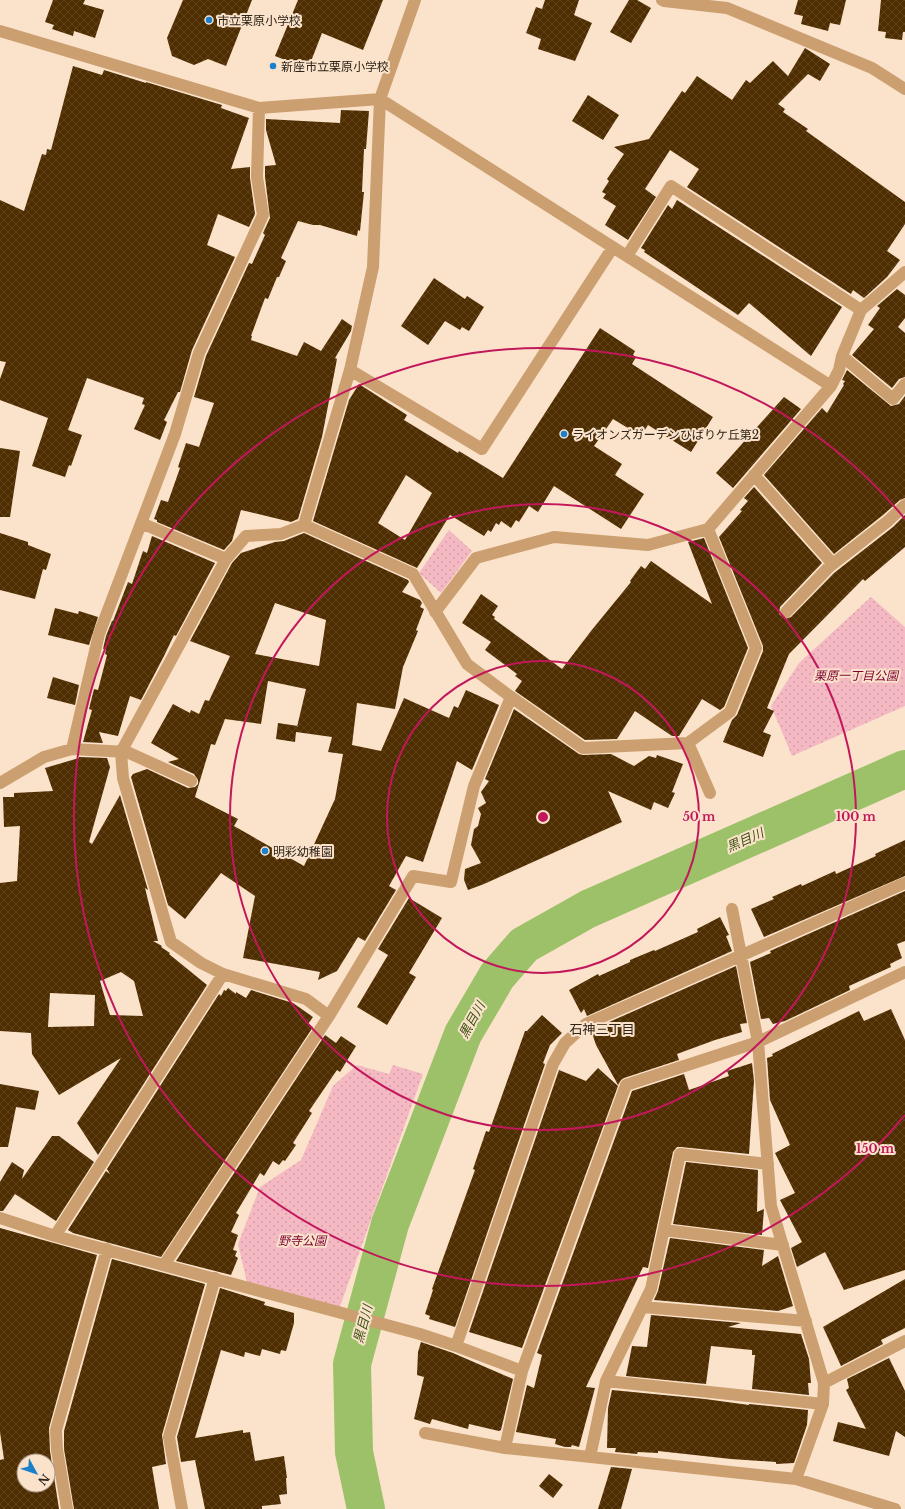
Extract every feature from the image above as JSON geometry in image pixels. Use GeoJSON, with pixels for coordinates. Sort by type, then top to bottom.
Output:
{"type":"FeatureCollection","features":[{"type":"Feature","properties":{"kind":"street"},"geometry":{"type":"LineString","coordinates":[[304,525],[350,370],[373,267],[380,99],[415,0]]}},
{"type":"Feature","properties":{"kind":"street"},"geometry":{"type":"LineString","coordinates":[[662,0],[727,8],[872,68],[905,89]]}},
{"type":"Feature","properties":{"kind":"street"},"geometry":{"type":"LineString","coordinates":[[0,31],[259,108],[380,99],[831,386]]}},
{"type":"Feature","properties":{"kind":"street"},"geometry":{"type":"LineString","coordinates":[[72,749],[99,634],[175,434],[199,353],[263,215],[257,177],[259,108]]}},
{"type":"Feature","properties":{"kind":"street"},"geometry":{"type":"LineString","coordinates":[[627,256],[671,186],[861,310]]}},
{"type":"Feature","properties":{"kind":"street"},"geometry":{"type":"LineString","coordinates":[[350,370],[482,449],[613,247]]}},
{"type":"Feature","properties":{"kind":"street"},"geometry":{"type":"LineString","coordinates":[[436,612],[476,558],[554,538],[648,544],[708,529],[831,386],[839,370],[842,356],[861,310],[905,272]]}},
{"type":"Feature","properties":{"kind":"street"},"geometry":{"type":"LineString","coordinates":[[842,356],[893,399],[905,384]]}},
{"type":"Feature","properties":{"kind":"street"},"geometry":{"type":"LineString","coordinates":[[754,475],[833,564]]}},
{"type":"Feature","properties":{"kind":"street"},"geometry":{"type":"LineString","coordinates":[[786,612],[833,564],[888,521],[905,505]]}},
{"type":"Feature","properties":{"kind":"street"},"geometry":{"type":"LineString","coordinates":[[141,523],[226,559]]}},
{"type":"Feature","properties":{"kind":"street"},"geometry":{"type":"LineString","coordinates":[[329,1016],[306,999],[223,974],[201,963],[171,942],[123,778],[121,752],[226,559],[246,536],[281,534],[304,525],[413,574],[467,664],[583,748],[688,743],[730,712],[756,648],[708,529]]}},
{"type":"Feature","properties":{"kind":"street"},"geometry":{"type":"LineString","coordinates":[[164,1265],[329,1016],[413,876],[451,882],[474,786],[511,697]]}},
{"type":"Feature","properties":{"kind":"street"},"geometry":{"type":"LineString","coordinates":[[688,743],[710,793]]}},
{"type":"Feature","properties":{"kind":"street"},"geometry":{"type":"LineString","coordinates":[[0,782],[44,757],[72,749],[127,752],[191,781]]}},
{"type":"Feature","properties":{"kind":"street"},"geometry":{"type":"LineString","coordinates":[[456,1346],[553,1064],[565,1043],[586,1024],[905,883]]}},
{"type":"Feature","properties":{"kind":"street"},"geometry":{"type":"LineString","coordinates":[[732,909],[758,1042],[771,1206],[824,1383],[822,1404],[796,1479]]}},
{"type":"Feature","properties":{"kind":"street"},"geometry":{"type":"LineString","coordinates":[[505,1448],[522,1371],[626,1085],[758,1042],[905,972]]}},
{"type":"Feature","properties":{"kind":"street"},"geometry":{"type":"LineString","coordinates":[[55,1236],[223,974]]}},
{"type":"Feature","properties":{"kind":"street"},"geometry":{"type":"LineString","coordinates":[[590,1457],[606,1381],[651,1289],[680,1154],[768,1164]]}},
{"type":"Feature","properties":{"kind":"street"},"geometry":{"type":"LineString","coordinates":[[0,1218],[55,1236],[420,1334],[522,1371]]}},
{"type":"Feature","properties":{"kind":"street"},"geometry":{"type":"LineString","coordinates":[[664,1230],[783,1245]]}},
{"type":"Feature","properties":{"kind":"street"},"geometry":{"type":"LineString","coordinates":[[67,1509],[57,1450],[56,1430],[107,1249]]}},
{"type":"Feature","properties":{"kind":"street"},"geometry":{"type":"LineString","coordinates":[[182,1509],[169,1437],[215,1278]]}},
{"type":"Feature","properties":{"kind":"street"},"geometry":{"type":"LineString","coordinates":[[643,1306],[806,1321]]}},
{"type":"Feature","properties":{"kind":"street"},"geometry":{"type":"LineString","coordinates":[[824,1383],[905,1341]]}},
{"type":"Feature","properties":{"kind":"street"},"geometry":{"type":"LineString","coordinates":[[606,1381],[822,1404]]}},
{"type":"Feature","properties":{"kind":"street"},"geometry":{"type":"LineString","coordinates":[[425,1434],[505,1448],[796,1479],[895,1509]]}},
{"type":"Feature","properties":{"kind":"green space"},"geometry":{"type":"Polygon","coordinates":[[[449,530],[472,551],[441,593],[419,573],[449,530]]]}},
{"type":"Feature","properties":{"kind":"green space","name":"栗原一丁目公園"},"geometry":{"type":"Polygon","coordinates":[[[871,597],[905,627],[905,706],[792,756],[771,706],[799,663],[871,597]]]}},
{"type":"Feature","properties":{"kind":"green space","name":"野寺公園"},"geometry":{"type":"Polygon","coordinates":[[[357,1065],[389,1074],[393,1065],[423,1074],[338,1312],[248,1287],[238,1244],[260,1187],[301,1160],[333,1086],[357,1065]]]}},
{"type":"Feature","properties":{"kind":"building"},"geometry":{"type":"Polygon","coordinates":[[[53,0],[85,0],[83,4],[104,10],[95,38],[74,31],[73,36],[52,29],[54,25],[45,22],[53,0]]]}},
{"type":"Feature","properties":{"kind":"building","name":"市立栗原小学校"},"geometry":{"type":"Polygon","coordinates":[[[183,0],[252,0],[226,66],[208,59],[194,65],[172,56],[167,38],[183,0]]]}},
{"type":"Feature","properties":{"kind":"building"},"geometry":{"type":"Polygon","coordinates":[[[298,0],[383,0],[363,50],[322,33],[308,69],[275,56],[298,0]]]}},
{"type":"Feature","properties":{"kind":"building"},"geometry":{"type":"Polygon","coordinates":[[[545,0],[579,0],[574,15],[592,23],[575,61],[538,49],[541,39],[526,33],[536,7],[542,9],[545,0]]]}},
{"type":"Feature","properties":{"kind":"building"},"geometry":{"type":"Polygon","coordinates":[[[629,0],[637,0],[651,8],[631,43],[610,32],[629,0]]]}},
{"type":"Feature","properties":{"kind":"building"},"geometry":{"type":"Polygon","coordinates":[[[798,0],[846,0],[840,25],[830,23],[828,31],[801,24],[803,16],[794,14],[798,0]]]}},
{"type":"Feature","properties":{"kind":"building"},"geometry":{"type":"Polygon","coordinates":[[[881,0],[905,0],[905,32],[903,32],[902,40],[885,38],[886,32],[878,31],[881,0]]]}},
{"type":"Feature","properties":{"kind":"building"},"geometry":{"type":"Polygon","coordinates":[[[805,48],[830,64],[820,81],[808,74],[778,104],[785,109],[783,112],[808,129],[806,131],[905,202],[905,224],[887,251],[900,260],[887,277],[864,298],[853,290],[851,294],[687,187],[699,169],[670,150],[645,189],[656,197],[628,240],[605,225],[616,206],[603,198],[606,194],[602,192],[609,181],[607,179],[624,154],[614,147],[649,139],[682,91],[685,93],[697,76],[732,100],[746,80],[750,83],[773,61],[788,76],[805,48]]]}},
{"type":"Feature","properties":{"kind":"building"},"geometry":{"type":"Polygon","coordinates":[[[73,66],[102,75],[104,70],[146,82],[222,105],[221,108],[249,118],[231,169],[250,167],[255,214],[249,227],[218,214],[207,245],[235,257],[192,350],[180,392],[178,392],[164,420],[167,422],[160,440],[134,429],[145,405],[142,404],[144,398],[87,378],[68,430],[82,435],[71,466],[69,465],[65,477],[32,466],[48,418],[0,400],[0,379],[6,362],[0,361],[0,200],[24,211],[42,154],[46,155],[47,149],[51,150],[73,66]]]}},
{"type":"Feature","properties":{"kind":"building"},"geometry":{"type":"Polygon","coordinates":[[[588,95],[619,115],[603,140],[572,121],[588,95]]]}},
{"type":"Feature","properties":{"kind":"building"},"geometry":{"type":"Polygon","coordinates":[[[341,110],[369,111],[366,149],[364,149],[362,192],[364,192],[360,231],[358,230],[357,236],[320,225],[313,225],[298,221],[281,258],[286,261],[279,277],[277,277],[268,299],[265,298],[251,336],[251,340],[297,356],[304,342],[321,351],[342,319],[352,326],[351,331],[335,358],[337,359],[322,437],[298,519],[291,522],[241,510],[232,541],[224,550],[157,522],[157,520],[154,519],[161,500],[168,502],[180,468],[178,467],[186,443],[199,447],[214,403],[194,397],[206,356],[249,263],[252,264],[265,235],[263,233],[270,218],[265,166],[276,165],[266,130],[266,119],[340,123],[341,110]]]}},
{"type":"Feature","properties":{"kind":"building"},"geometry":{"type":"Polygon","coordinates":[[[677,200],[842,307],[811,356],[749,303],[738,315],[644,252],[645,250],[641,248],[668,205],[672,209],[677,200]]]}},
{"type":"Feature","properties":{"kind":"building"},"geometry":{"type":"Polygon","coordinates":[[[434,278],[465,299],[467,296],[484,307],[469,331],[462,327],[460,330],[445,321],[428,345],[401,326],[434,278]]]}},
{"type":"Feature","properties":{"kind":"building"},"geometry":{"type":"Polygon","coordinates":[[[897,289],[905,295],[905,318],[898,327],[905,333],[905,377],[899,379],[892,388],[852,355],[874,329],[868,325],[880,308],[877,306],[897,289]]]}},
{"type":"Feature","properties":{"kind":"building"},"geometry":{"type":"Polygon","coordinates":[[[600,328],[635,351],[633,355],[636,357],[632,364],[713,417],[691,452],[648,425],[641,436],[613,419],[594,446],[622,464],[615,475],[644,494],[621,529],[554,486],[538,512],[529,506],[519,522],[516,520],[511,528],[501,521],[499,525],[496,523],[491,532],[488,530],[484,536],[450,515],[417,568],[313,521],[349,400],[359,384],[407,415],[404,420],[503,478],[600,328]],[[406,475],[378,523],[405,540],[432,493],[406,475]]]}},
{"type":"Feature","properties":{"kind":"building"},"geometry":{"type":"Polygon","coordinates":[[[847,370],[891,406],[899,404],[905,396],[905,498],[900,500],[834,554],[764,475],[822,408],[827,413],[844,385],[843,384],[845,381],[842,380],[847,370]]]}},
{"type":"Feature","properties":{"kind":"building"},"geometry":{"type":"Polygon","coordinates":[[[784,397],[801,409],[733,488],[716,473],[784,397]]]}},
{"type":"Feature","properties":{"kind":"building"},"geometry":{"type":"Polygon","coordinates":[[[0,448],[20,451],[10,517],[0,517],[0,448]]]}},
{"type":"Feature","properties":{"kind":"building"},"geometry":{"type":"Polygon","coordinates":[[[754,487],[822,563],[780,607],[779,614],[785,619],[791,617],[834,573],[893,527],[905,515],[905,547],[865,581],[863,579],[789,654],[767,708],[774,711],[763,732],[771,735],[763,757],[723,742],[732,720],[737,715],[763,651],[763,646],[719,537],[742,511],[740,510],[748,501],[744,498],[754,487]]]}},
{"type":"Feature","properties":{"kind":"building"},"geometry":{"type":"Polygon","coordinates":[[[0,533],[28,542],[28,545],[51,554],[46,570],[43,569],[35,599],[0,590],[0,533]]]}},
{"type":"Feature","properties":{"kind":"building"},"geometry":{"type":"Polygon","coordinates":[[[304,533],[408,580],[409,582],[402,592],[420,600],[422,603],[420,607],[424,609],[416,630],[418,631],[403,667],[395,709],[357,703],[352,745],[381,751],[404,698],[449,718],[454,706],[458,708],[466,690],[499,705],[472,770],[457,761],[423,862],[406,856],[389,886],[396,890],[365,941],[358,937],[337,971],[318,980],[320,972],[243,958],[255,896],[221,873],[185,919],[168,905],[131,777],[133,774],[147,769],[188,788],[195,787],[198,784],[198,780],[194,774],[168,762],[179,759],[151,743],[173,704],[190,713],[191,710],[199,714],[205,700],[209,701],[230,656],[190,641],[232,563],[241,553],[275,542],[284,541],[304,533]],[[275,603],[255,654],[319,666],[326,620],[275,603]],[[268,681],[261,724],[225,719],[215,745],[211,744],[195,797],[238,819],[234,826],[304,866],[335,799],[343,754],[328,752],[332,737],[296,732],[295,742],[276,739],[278,723],[297,726],[306,689],[268,681]]]}},
{"type":"Feature","properties":{"kind":"building"},"geometry":{"type":"Polygon","coordinates":[[[152,536],[215,563],[176,636],[174,635],[141,700],[130,696],[118,736],[99,732],[103,743],[83,742],[92,710],[89,709],[94,689],[98,690],[107,655],[105,654],[106,649],[103,649],[106,636],[128,582],[132,584],[143,551],[147,553],[152,536]]]}},
{"type":"Feature","properties":{"kind":"building"},"geometry":{"type":"Polygon","coordinates":[[[704,538],[748,648],[724,707],[720,710],[702,699],[679,736],[672,736],[635,711],[617,739],[585,740],[515,691],[522,681],[515,676],[517,674],[485,650],[491,642],[462,623],[481,594],[498,606],[492,615],[495,617],[494,619],[562,669],[631,582],[630,581],[641,566],[645,569],[651,561],[712,604],[688,542],[704,538]]]}},
{"type":"Feature","properties":{"kind":"building"},"geometry":{"type":"Polygon","coordinates":[[[55,608],[78,614],[79,611],[98,617],[89,645],[48,635],[55,608]]]}},
{"type":"Feature","properties":{"kind":"building"},"geometry":{"type":"Polygon","coordinates":[[[53,677],[79,685],[75,705],[47,698],[53,677]]]}},
{"type":"Feature","properties":{"kind":"building"},"geometry":{"type":"Polygon","coordinates":[[[514,709],[579,754],[611,754],[634,766],[649,756],[656,758],[657,755],[683,764],[672,792],[675,793],[668,808],[654,802],[651,810],[608,791],[622,822],[468,890],[464,880],[465,869],[481,863],[471,845],[474,829],[478,826],[481,814],[478,808],[486,803],[481,792],[489,781],[485,779],[514,709]]]}},
{"type":"Feature","properties":{"kind":"building"},"geometry":{"type":"Polygon","coordinates":[[[79,758],[107,758],[110,767],[89,842],[92,844],[120,795],[148,890],[145,888],[158,941],[153,941],[162,946],[161,947],[170,953],[169,954],[207,985],[98,1155],[77,1123],[121,1058],[59,1095],[32,1054],[31,1033],[0,1031],[0,883],[17,881],[20,826],[4,827],[3,797],[14,797],[14,793],[53,791],[45,768],[79,758]],[[121,972],[100,981],[110,1015],[143,1016],[134,981],[121,972]],[[50,993],[48,1027],[94,1026],[95,995],[50,993]]]}},
{"type":"Feature","properties":{"kind":"building"},"geometry":{"type":"Polygon","coordinates":[[[905,840],[905,876],[764,937],[751,909],[774,899],[772,897],[801,884],[802,886],[835,871],[836,874],[876,856],[875,854],[905,840]]]}},
{"type":"Feature","properties":{"kind":"building"},"geometry":{"type":"Polygon","coordinates":[[[905,891],[905,941],[897,944],[902,958],[890,964],[891,967],[849,986],[850,990],[785,1021],[773,1024],[769,1018],[761,1019],[750,962],[771,953],[770,951],[905,891]]]}},
{"type":"Feature","properties":{"kind":"building"},"geometry":{"type":"Polygon","coordinates":[[[409,898],[442,918],[409,973],[416,977],[387,1025],[357,1007],[388,955],[378,949],[409,898]]]}},
{"type":"Feature","properties":{"kind":"building"},"geometry":{"type":"Polygon","coordinates":[[[720,917],[729,935],[726,936],[732,951],[587,1016],[584,1009],[581,1013],[569,990],[598,974],[599,976],[630,962],[630,960],[698,932],[697,929],[720,917]]]}},
{"type":"Feature","properties":{"kind":"building"},"geometry":{"type":"Polygon","coordinates":[[[736,966],[747,1023],[740,1024],[742,1032],[677,1054],[679,1060],[624,1078],[618,1085],[596,1045],[591,1030],[736,966]]]}},
{"type":"Feature","properties":{"kind":"building"},"geometry":{"type":"Polygon","coordinates":[[[228,988],[236,994],[236,992],[246,998],[251,990],[293,1003],[313,1017],[308,1024],[313,1027],[161,1257],[73,1233],[68,1230],[106,1171],[110,1174],[107,1169],[219,994],[221,996],[224,990],[226,991],[228,988]]]}},
{"type":"Feature","properties":{"kind":"building"},"geometry":{"type":"Polygon","coordinates":[[[891,1009],[905,1040],[905,1270],[844,1290],[825,1252],[797,1267],[791,1248],[802,1242],[780,1200],[795,1193],[775,1153],[790,1145],[770,1100],[767,1058],[773,1056],[772,1054],[859,1011],[864,1021],[891,1009]]]}},
{"type":"Feature","properties":{"kind":"building"},"geometry":{"type":"Polygon","coordinates":[[[542,1015],[562,1033],[550,1045],[543,1063],[545,1064],[455,1327],[429,1319],[430,1316],[425,1314],[433,1290],[432,1289],[475,1170],[473,1169],[486,1131],[489,1132],[525,1031],[527,1031],[542,1015]]]}},
{"type":"Feature","properties":{"kind":"building"},"geometry":{"type":"Polygon","coordinates":[[[325,1035],[336,1043],[341,1036],[356,1046],[340,1072],[337,1070],[309,1111],[312,1113],[293,1143],[296,1145],[285,1161],[283,1160],[279,1165],[273,1161],[264,1176],[260,1173],[236,1213],[239,1215],[231,1232],[238,1235],[233,1250],[237,1251],[235,1256],[238,1258],[231,1275],[176,1261],[325,1035]]]}},
{"type":"Feature","properties":{"kind":"building"},"geometry":{"type":"Polygon","coordinates":[[[752,1063],[754,1081],[749,1154],[681,1147],[677,1147],[673,1152],[648,1268],[643,1267],[586,1387],[595,1388],[579,1447],[572,1445],[571,1447],[565,1447],[555,1444],[556,1439],[516,1432],[527,1385],[534,1388],[542,1355],[537,1353],[632,1091],[684,1074],[689,1090],[729,1076],[727,1071],[752,1063]]]}},
{"type":"Feature","properties":{"kind":"building"},"geometry":{"type":"Polygon","coordinates":[[[598,1068],[618,1086],[522,1348],[469,1332],[559,1070],[586,1081],[598,1068]]]}},
{"type":"Feature","properties":{"kind":"building"},"geometry":{"type":"Polygon","coordinates":[[[0,1084],[39,1091],[35,1110],[16,1107],[8,1147],[0,1147],[0,1084]]]}},
{"type":"Feature","properties":{"kind":"building"},"geometry":{"type":"Polygon","coordinates":[[[52,1136],[59,1136],[94,1162],[56,1221],[15,1194],[3,1211],[0,1211],[0,1182],[12,1162],[24,1170],[22,1179],[52,1136]]]}},
{"type":"Feature","properties":{"kind":"building"},"geometry":{"type":"Polygon","coordinates":[[[686,1162],[758,1170],[757,1212],[764,1209],[762,1235],[673,1224],[686,1162]]]}},
{"type":"Feature","properties":{"kind":"building"},"geometry":{"type":"Polygon","coordinates":[[[0,1228],[97,1255],[49,1428],[50,1453],[16,1453],[16,1493],[56,1493],[56,1490],[59,1509],[0,1509],[0,1460],[4,1459],[0,1432],[0,1228]]]}},
{"type":"Feature","properties":{"kind":"building"},"geometry":{"type":"Polygon","coordinates":[[[670,1238],[764,1250],[762,1266],[778,1256],[793,1306],[778,1311],[654,1300],[658,1291],[670,1238]]]}},
{"type":"Feature","properties":{"kind":"building"},"geometry":{"type":"Polygon","coordinates":[[[112,1259],[205,1284],[162,1435],[166,1464],[152,1467],[159,1509],[74,1509],[64,1449],[64,1431],[112,1259]]]}},
{"type":"Feature","properties":{"kind":"building"},"geometry":{"type":"Polygon","coordinates":[[[905,1279],[905,1328],[881,1340],[883,1344],[841,1366],[823,1327],[905,1279]]]}},
{"type":"Feature","properties":{"kind":"building"},"geometry":{"type":"Polygon","coordinates":[[[220,1288],[265,1302],[264,1305],[294,1313],[294,1323],[286,1351],[281,1350],[280,1354],[262,1349],[260,1356],[245,1352],[244,1357],[221,1350],[195,1438],[243,1430],[243,1433],[250,1432],[255,1461],[284,1456],[287,1478],[287,1494],[279,1495],[281,1504],[262,1506],[262,1509],[205,1509],[195,1460],[181,1462],[177,1437],[220,1288]]]}},
{"type":"Feature","properties":{"kind":"building"},"geometry":{"type":"Polygon","coordinates":[[[651,1315],[741,1323],[728,1327],[801,1334],[809,1359],[811,1383],[808,1383],[809,1395],[752,1389],[755,1355],[752,1355],[752,1350],[711,1346],[706,1384],[626,1376],[632,1346],[647,1347],[651,1315]]]}},
{"type":"Feature","properties":{"kind":"building"},"geometry":{"type":"Polygon","coordinates":[[[421,1342],[453,1353],[513,1379],[501,1430],[499,1431],[469,1424],[468,1429],[432,1419],[430,1424],[414,1419],[424,1377],[417,1375],[418,1352],[421,1342]]]}},
{"type":"Feature","properties":{"kind":"building"},"geometry":{"type":"Polygon","coordinates":[[[889,1358],[905,1391],[905,1437],[896,1431],[889,1456],[833,1441],[838,1422],[866,1429],[846,1390],[849,1388],[847,1379],[889,1358]]]}},
{"type":"Feature","properties":{"kind":"building"},"geometry":{"type":"Polygon","coordinates":[[[612,1390],[808,1410],[807,1425],[794,1463],[776,1464],[776,1462],[658,1451],[658,1453],[638,1452],[637,1454],[615,1452],[616,1448],[607,1448],[608,1408],[612,1390]]]}},
{"type":"Feature","properties":{"kind":"building"},"geometry":{"type":"Polygon","coordinates":[[[611,1467],[632,1469],[621,1509],[598,1509],[611,1467]]]}},
{"type":"Feature","properties":{"kind":"building"},"geometry":{"type":"Polygon","coordinates":[[[549,1474],[563,1485],[553,1498],[539,1486],[549,1474]]]}},
{"type":"Feature","properties":{"kind":"waterway","name":"黒目川"},"geometry":{"type":"LineString","coordinates":[[366,1509],[354,1452],[352,1364],[390,1224],[463,1034],[497,976],[524,945],[588,909],[905,769]]}},
{"type":"Feature","properties":{"kind":"place","name":"市立栗原小学校"},"geometry":{"type":"Point","coordinates":[209,20]}},
{"type":"Feature","properties":{"kind":"place","name":"新座市立栗原小学校"},"geometry":{"type":"Point","coordinates":[273,66]}},
{"type":"Feature","properties":{"kind":"place","name":"ライオンズガーデンひばりケ丘第2"},"geometry":{"type":"Point","coordinates":[564,434]}},
{"type":"Feature","properties":{"kind":"place","name":"明彩幼稚園"},"geometry":{"type":"Point","coordinates":[265,851]}},
{"type":"Feature","properties":{"kind":"district","name":"石神三丁目"},"geometry":{"type":"Point","coordinates":[602,1029]}}]}
